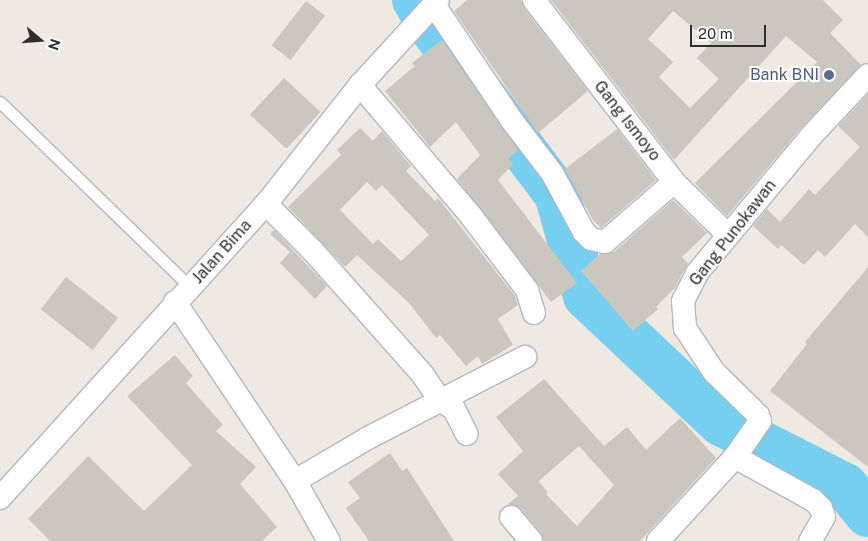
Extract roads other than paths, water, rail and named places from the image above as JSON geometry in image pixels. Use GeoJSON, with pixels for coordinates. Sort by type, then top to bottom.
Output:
{"type":"FeatureCollection","features":[{"type":"Feature","properties":{"kind":"street","name":"Gang Ismoyo"},"geometry":{"type":"LineString","coordinates":[[534,0],[674,182],[728,235]]}},
{"type":"Feature","properties":{"kind":"street"},"geometry":{"type":"LineString","coordinates":[[431,8],[552,173],[584,232],[592,238],[604,242],[674,182]]}},
{"type":"Feature","properties":{"kind":"street","name":"Jalan Bima"},"geometry":{"type":"LineString","coordinates":[[0,498],[266,204],[360,86],[431,8]]}},
{"type":"Feature","properties":{"kind":"street","name":"Gang Punokawan"},"geometry":{"type":"LineString","coordinates":[[658,541],[738,454],[760,421],[758,415],[714,372],[685,328],[682,301],[697,273],[728,235],[868,75]]}},
{"type":"Feature","properties":{"kind":"street"},"geometry":{"type":"LineString","coordinates":[[360,86],[471,216],[527,290],[534,313]]}},
{"type":"Feature","properties":{"kind":"street"},"geometry":{"type":"LineString","coordinates":[[266,204],[313,251],[433,389],[458,414],[467,434]]}},
{"type":"Feature","properties":{"kind":"street"},"geometry":{"type":"LineString","coordinates":[[183,294],[296,481],[328,541]]}},
{"type":"Feature","properties":{"kind":"street"},"geometry":{"type":"LineString","coordinates":[[296,481],[433,389],[526,357]]}},
{"type":"Feature","properties":{"kind":"street"},"geometry":{"type":"LineString","coordinates":[[738,454],[813,500],[821,508],[824,517],[810,541]]}},
{"type":"Feature","properties":{"kind":"street"},"geometry":{"type":"LineString","coordinates":[[511,517],[531,541]]}},
{"type":"Feature","properties":{"kind":"lane"},"geometry":{"type":"LineString","coordinates":[[0,102],[183,294]]}},
{"type":"Feature","properties":{"kind":"waterway"},"geometry":{"type":"LineString","coordinates":[[415,0],[431,27],[557,194],[586,296],[721,423],[845,486],[868,514]]}},
{"type":"Feature","properties":{"kind":"place","name":"Bank BNI"},"geometry":{"type":"Point","coordinates":[829,75]}}]}
